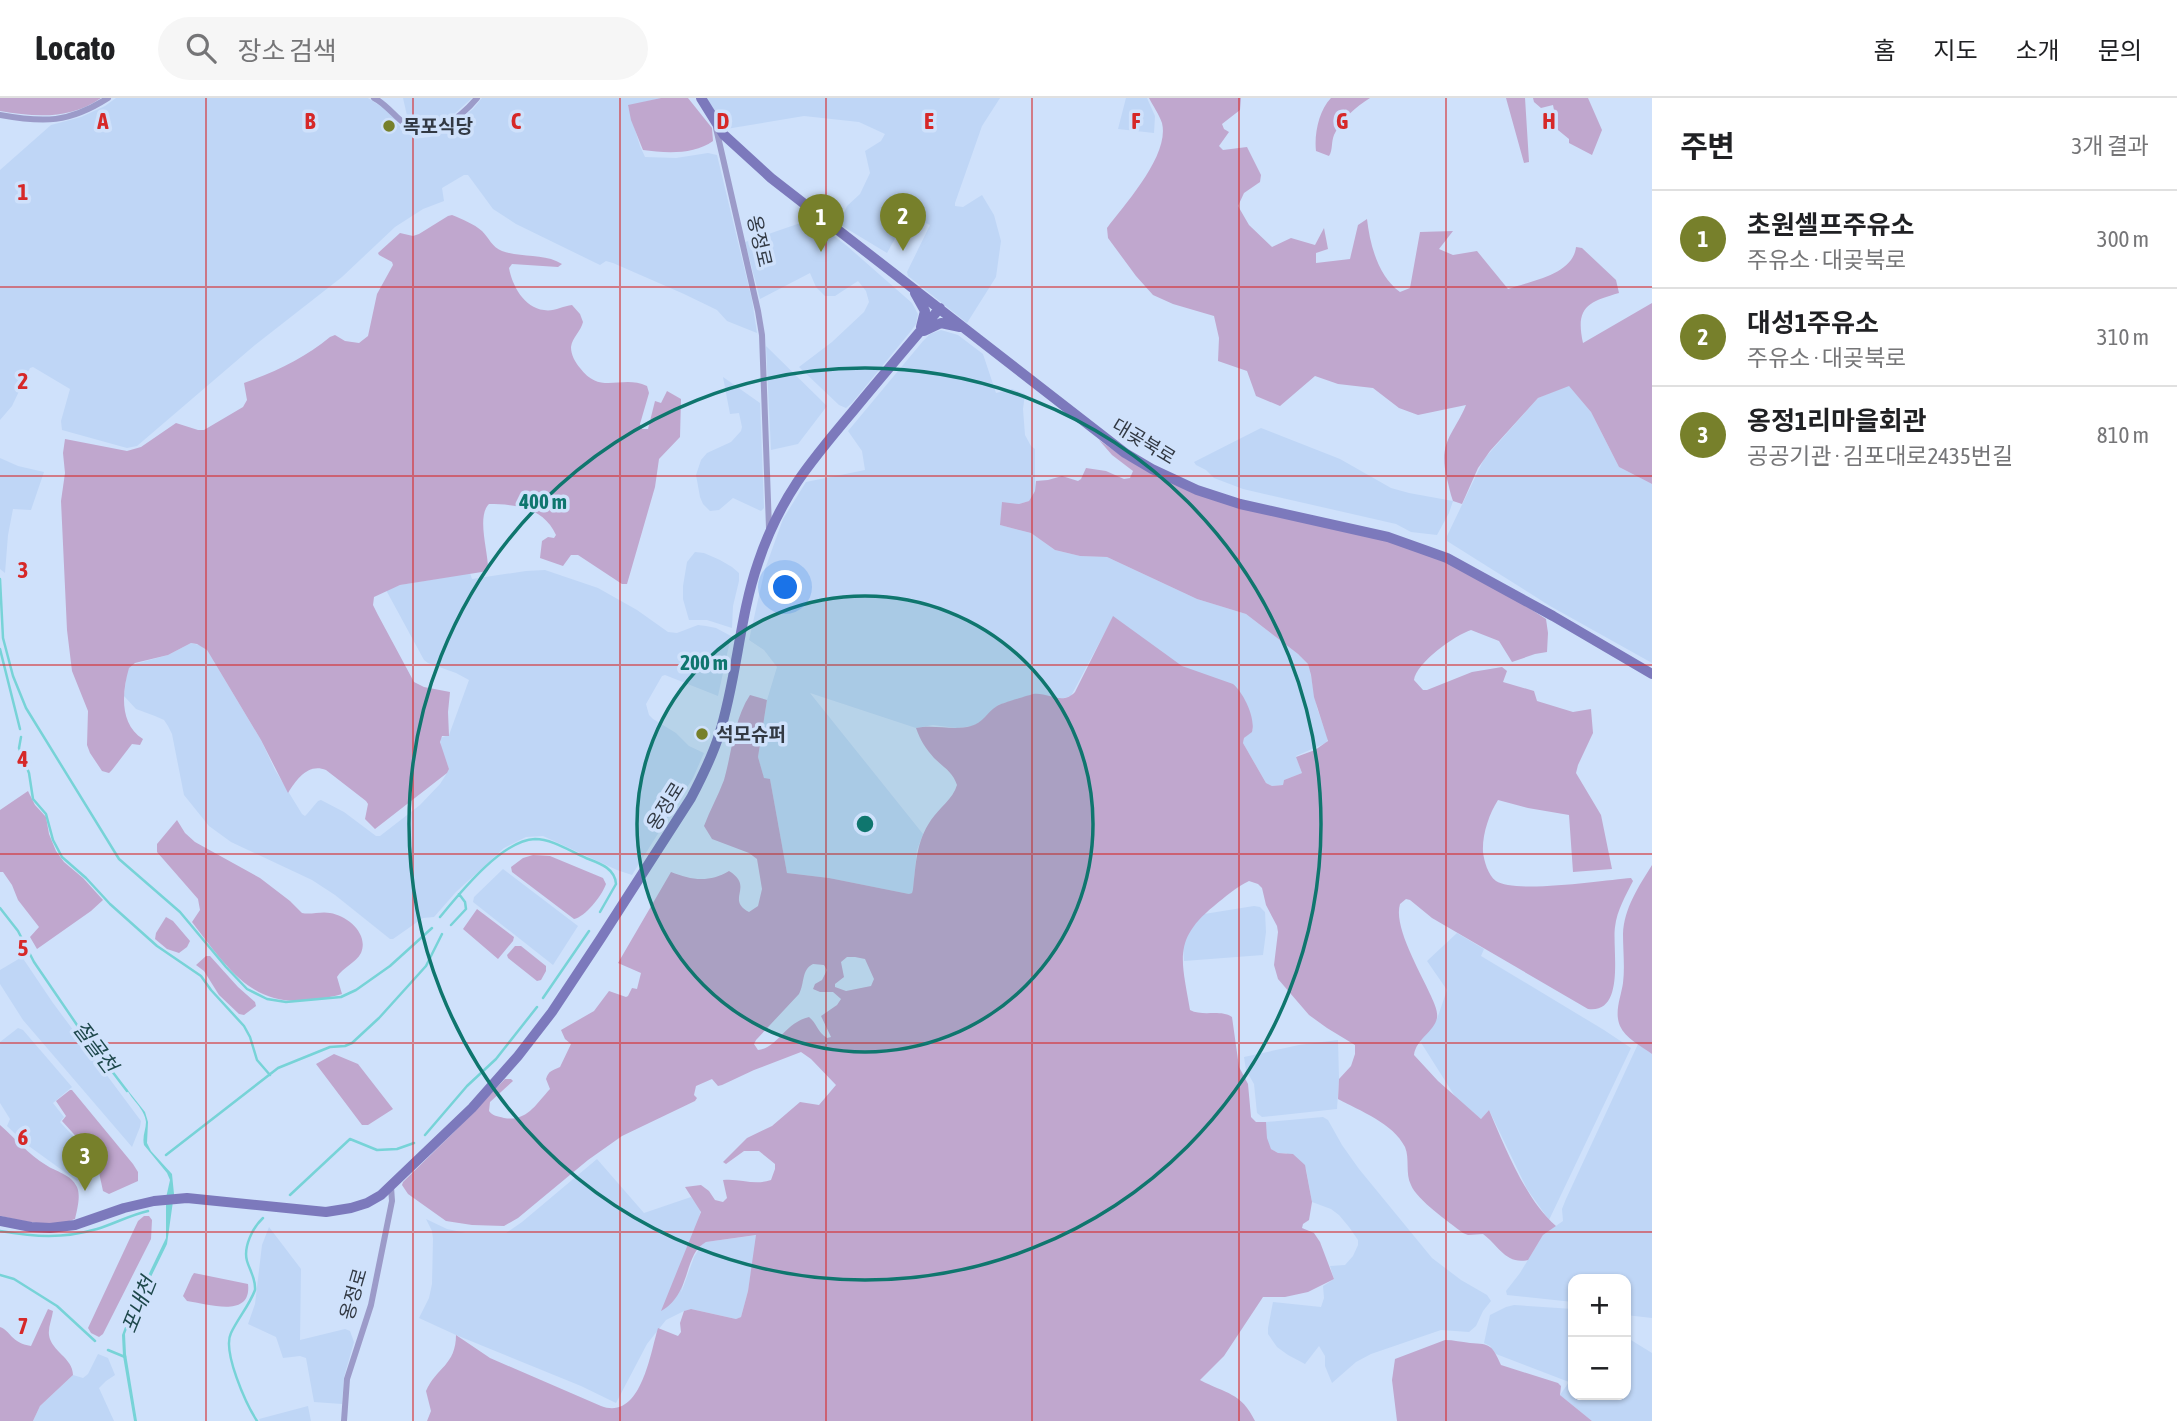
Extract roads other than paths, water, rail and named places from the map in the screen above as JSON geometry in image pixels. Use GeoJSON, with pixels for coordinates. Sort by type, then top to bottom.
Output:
{"type":"FeatureCollection","features":[{"type":"Feature","properties":{"kind":"street"},"geometry":{"type":"LineString","coordinates":[[0,115],[47,121],[90,109],[108,98]]}},
{"type":"Feature","properties":{"kind":"street"},"geometry":{"type":"LineString","coordinates":[[374,98],[392,110],[405,125],[417,132],[426,133],[459,115],[477,98]]}},
{"type":"Feature","properties":{"kind":"street","name":"대곶북로"},"geometry":{"type":"LineString","coordinates":[[701,98],[715,122],[741,152],[771,178],[1097,433],[1152,469],[1197,491],[1226,500],[1388,537],[1447,558],[1652,674]]}},
{"type":"Feature","properties":{"kind":"street","name":"옹정로"},"geometry":{"type":"LineString","coordinates":[[344,1421],[347,1379],[371,1305],[392,1201],[391,1186],[472,1108],[552,1012],[691,798],[720,732],[750,589],[769,533],[762,335],[715,122]]}},
{"type":"Feature","properties":{"kind":"street"},"geometry":{"type":"LineString","coordinates":[[909,284],[925,311],[918,335]]}},
{"type":"Feature","properties":{"kind":"street"},"geometry":{"type":"LineString","coordinates":[[769,533],[804,470],[940,308]]}},
{"type":"Feature","properties":{"kind":"street"},"geometry":{"type":"LineString","coordinates":[[918,335],[941,323],[965,328]]}},
{"type":"Feature","properties":{"kind":"street"},"geometry":{"type":"LineString","coordinates":[[0,1222],[40,1227],[75,1225],[124,1208],[179,1199],[206,1199],[304,1211],[340,1211],[366,1203],[391,1186]]}},
{"type":"Feature","properties":{"kind":"waterway"},"geometry":{"type":"LineString","coordinates":[[0,579],[3,638],[13,676],[26,708],[119,859],[180,912],[247,989],[267,999],[286,1002],[341,997],[356,990],[390,966],[432,928]]}},
{"type":"Feature","properties":{"kind":"waterway"},"geometry":{"type":"LineString","coordinates":[[0,649],[20,729]]}},
{"type":"Feature","properties":{"kind":"waterway"},"geometry":{"type":"LineString","coordinates":[[21,737],[19,748],[29,773],[33,799],[46,814],[53,840],[62,857],[157,946],[201,976],[244,1026],[257,1060],[270,1075]]}},
{"type":"Feature","properties":{"kind":"waterway"},"geometry":{"type":"LineString","coordinates":[[440,917],[470,882],[496,858],[509,848],[535,839],[554,843],[601,864],[613,874],[616,884],[600,912]]}},
{"type":"Feature","properties":{"kind":"waterway"},"geometry":{"type":"LineString","coordinates":[[451,925],[466,909],[459,894]]}},
{"type":"Feature","properties":{"kind":"waterway","name":"절골천"},"geometry":{"type":"LineString","coordinates":[[0,908],[18,931],[34,962],[77,1025],[127,1091]]}},
{"type":"Feature","properties":{"kind":"waterway"},"geometry":{"type":"LineString","coordinates":[[543,998],[589,931]]}},
{"type":"Feature","properties":{"kind":"waterway"},"geometry":{"type":"LineString","coordinates":[[166,1155],[278,1068],[330,1047],[352,1043],[379,1018],[426,966],[442,934]]}},
{"type":"Feature","properties":{"kind":"waterway"},"geometry":{"type":"LineString","coordinates":[[425,1135],[467,1086],[496,1059],[537,1007]]}},
{"type":"Feature","properties":{"kind":"waterway"},"geometry":{"type":"LineString","coordinates":[[290,1195],[350,1139],[377,1150],[397,1149],[414,1143]]}},
{"type":"Feature","properties":{"kind":"waterway"},"geometry":{"type":"LineString","coordinates":[[0,1231],[60,1236],[97,1229],[148,1211]]}},
{"type":"Feature","properties":{"kind":"waterway"},"geometry":{"type":"LineString","coordinates":[[257,1421],[232,1364],[229,1341],[255,1290],[246,1250],[252,1232],[263,1218]]}},
{"type":"Feature","properties":{"kind":"waterway"},"geometry":{"type":"LineString","coordinates":[[0,1275],[14,1279],[57,1306],[95,1341]]}},
{"type":"Feature","properties":{"kind":"waterway"},"geometry":{"type":"LineString","coordinates":[[108,1350],[125,1357]]}},
{"type":"Feature","properties":{"kind":"place","name":"목포식당"},"geometry":{"type":"Point","coordinates":[389,126]}},
{"type":"Feature","properties":{"kind":"place","name":"대성1주유소"},"geometry":{"type":"Point","coordinates":[903,251]}},
{"type":"Feature","properties":{"kind":"place","name":"초원셀프주유소"},"geometry":{"type":"Point","coordinates":[821,252]}},
{"type":"Feature","properties":{"kind":"place","name":"석모슈퍼"},"geometry":{"type":"Point","coordinates":[702,734]}},
{"type":"Feature","properties":{"kind":"place","name":"옹정1리마을회관"},"geometry":{"type":"Point","coordinates":[85,1191]}},
{"type":"Feature","properties":{"kind":"water label","name":"포내천"},"geometry":{"type":"Point","coordinates":[139,1305]}}]}
